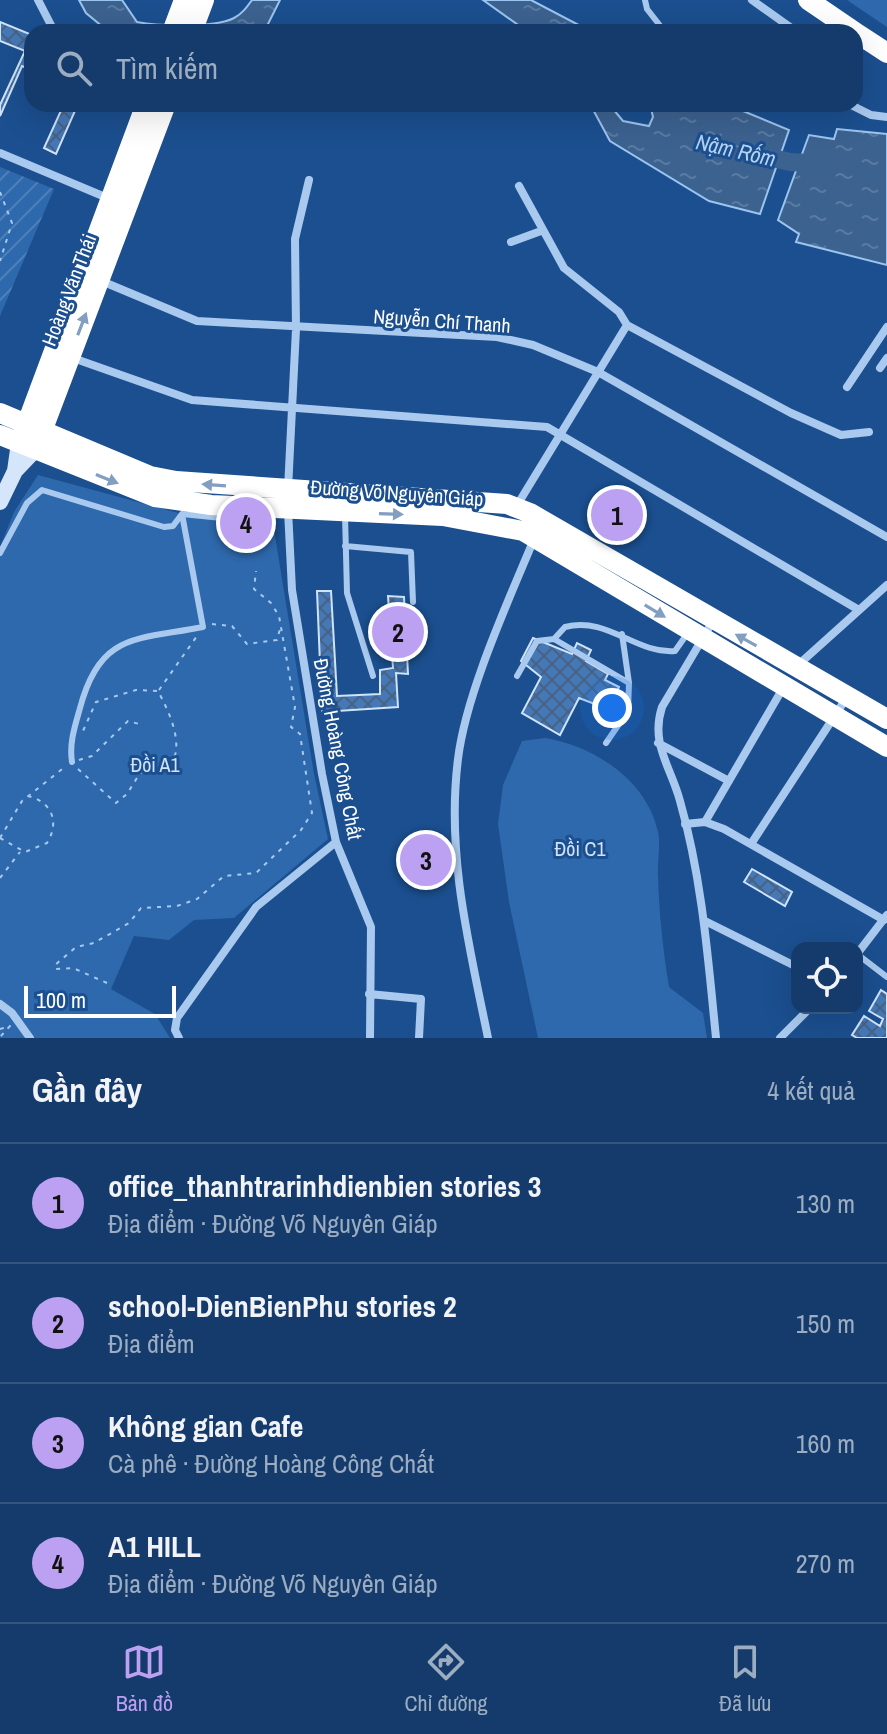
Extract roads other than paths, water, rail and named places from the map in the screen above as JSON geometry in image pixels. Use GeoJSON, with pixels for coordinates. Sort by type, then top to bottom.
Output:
{"type":"FeatureCollection","features":[{"type":"Feature","properties":{"kind":"highway"},"geometry":{"type":"LineString","coordinates":[[175,24],[184,0]]}},
{"type":"Feature","properties":{"kind":"highway"},"geometry":{"type":"LineString","coordinates":[[195,24],[204,0]]}},
{"type":"Feature","properties":{"kind":"highway"},"geometry":{"type":"LineString","coordinates":[[808,0],[843,24]]}},
{"type":"Feature","properties":{"kind":"highway"},"geometry":{"type":"LineString","coordinates":[[863,37],[887,53]]}},
{"type":"Feature","properties":{"kind":"highway"},"geometry":{"type":"LineString","coordinates":[[140,146],[145,112]]}},
{"type":"Feature","properties":{"kind":"highway"},"geometry":{"type":"LineString","coordinates":[[140,146],[161,112]]}},
{"type":"Feature","properties":{"kind":"highway","name":"Hoàng Văn Thái"},"geometry":{"type":"LineString","coordinates":[[24,437],[111,200],[140,146]]}},
{"type":"Feature","properties":{"kind":"highway","name":"Hoàng Văn Thái"},"geometry":{"type":"LineString","coordinates":[[24,437],[70,357],[99,280],[140,146]]}},
{"type":"Feature","properties":{"kind":"highway"},"geometry":{"type":"LineString","coordinates":[[77,289],[99,280],[89,259]]}},
{"type":"Feature","properties":{"kind":"highway","name":"Đường Võ Nguyên Giáp"},"geometry":{"type":"LineString","coordinates":[[0,413],[24,437],[155,497],[245,507],[288,499]]}},
{"type":"Feature","properties":{"kind":"highway","name":"Đường Võ Nguyên Giáp"},"geometry":{"type":"LineString","coordinates":[[24,437],[150,476],[288,499],[346,502],[467,500],[516,508],[632,586],[695,635],[887,747]]}},
{"type":"Feature","properties":{"kind":"highway","name":"Đường Võ Nguyên Giáp"},"geometry":{"type":"LineString","coordinates":[[346,502],[467,519],[523,531],[632,586],[713,621],[887,719]]}},
{"type":"Feature","properties":{"kind":"highway"},"geometry":{"type":"LineString","coordinates":[[783,688],[795,667]]}},
{"type":"Feature","properties":{"kind":"street"},"geometry":{"type":"LineString","coordinates":[[38,0],[50,24]]}},
{"type":"Feature","properties":{"kind":"street"},"geometry":{"type":"LineString","coordinates":[[752,0],[786,24]]}},
{"type":"Feature","properties":{"kind":"street"},"geometry":{"type":"LineString","coordinates":[[863,111],[887,117]]}},
{"type":"Feature","properties":{"kind":"street"},"geometry":{"type":"LineString","coordinates":[[0,153],[111,200]]}},
{"type":"Feature","properties":{"kind":"street","name":"Đường Hoàng Công Chất"},"geometry":{"type":"LineString","coordinates":[[309,180],[295,239],[296,329],[288,499],[292,590],[336,842],[371,927],[370,1038]]}},
{"type":"Feature","properties":{"kind":"street"},"geometry":{"type":"LineString","coordinates":[[519,186],[541,231],[571,276],[619,312],[627,325],[791,413],[841,435],[869,432]]}},
{"type":"Feature","properties":{"kind":"street"},"geometry":{"type":"LineString","coordinates":[[511,242],[541,231]]}},
{"type":"Feature","properties":{"kind":"street","name":"Nguyễn Chí Thanh"},"geometry":{"type":"LineString","coordinates":[[99,280],[197,321],[296,329],[497,337],[533,345],[598,372],[887,537]]}},
{"type":"Feature","properties":{"kind":"street"},"geometry":{"type":"LineString","coordinates":[[516,508],[627,325]]}},
{"type":"Feature","properties":{"kind":"street"},"geometry":{"type":"LineString","coordinates":[[847,387],[887,327]]}},
{"type":"Feature","properties":{"kind":"street"},"geometry":{"type":"LineString","coordinates":[[70,357],[192,400],[547,427],[859,610]]}},
{"type":"Feature","properties":{"kind":"street"},"geometry":{"type":"LineString","coordinates":[[880,368],[887,358]]}},
{"type":"Feature","properties":{"kind":"street"},"geometry":{"type":"LineString","coordinates":[[0,502],[15,471],[24,437]]}},
{"type":"Feature","properties":{"kind":"street"},"geometry":{"type":"LineString","coordinates":[[488,1038],[456,862],[453,816],[458,757],[498,628],[534,538]]}},
{"type":"Feature","properties":{"kind":"street"},"geometry":{"type":"LineString","coordinates":[[795,667],[887,585]]}},
{"type":"Feature","properties":{"kind":"street"},"geometry":{"type":"LineString","coordinates":[[713,621],[695,635],[657,722],[658,743],[680,799],[705,921],[716,1038]]}},
{"type":"Feature","properties":{"kind":"street"},"geometry":{"type":"LineString","coordinates":[[705,822],[783,688]]}},
{"type":"Feature","properties":{"kind":"street"},"geometry":{"type":"LineString","coordinates":[[751,844],[847,697]]}},
{"type":"Feature","properties":{"kind":"street"},"geometry":{"type":"LineString","coordinates":[[658,743],[729,781]]}},
{"type":"Feature","properties":{"kind":"street"},"geometry":{"type":"LineString","coordinates":[[685,824],[705,822],[885,918],[863,946]]}},
{"type":"Feature","properties":{"kind":"street"},"geometry":{"type":"LineString","coordinates":[[179,1038],[174,1026],[177,1018],[256,907],[336,842]]}},
{"type":"Feature","properties":{"kind":"street"},"geometry":{"type":"LineString","coordinates":[[705,921],[791,964]]}},
{"type":"Feature","properties":{"kind":"street"},"geometry":{"type":"LineString","coordinates":[[369,994],[421,999],[419,1038]]}},
{"type":"Feature","properties":{"kind":"street"},"geometry":{"type":"LineString","coordinates":[[0,1004],[12,1013],[30,1038]]}},
{"type":"Feature","properties":{"kind":"street"},"geometry":{"type":"LineString","coordinates":[[780,1038],[804,1014]]}},
{"type":"Feature","properties":{"kind":"lane"},"geometry":{"type":"LineString","coordinates":[[645,0],[647,9],[659,24]]}},
{"type":"Feature","properties":{"kind":"lane"},"geometry":{"type":"LineString","coordinates":[[0,553],[27,503],[42,490],[48,489],[164,527],[173,526],[182,514]]}},
{"type":"Feature","properties":{"kind":"lane"},"geometry":{"type":"LineString","coordinates":[[346,502],[347,593],[373,676]]}},
{"type":"Feature","properties":{"kind":"lane"},"geometry":{"type":"LineString","coordinates":[[182,514],[242,520],[245,507]]}},
{"type":"Feature","properties":{"kind":"lane"},"geometry":{"type":"LineString","coordinates":[[72,762],[71,743],[86,687],[107,652],[129,642],[203,626],[182,514]]}},
{"type":"Feature","properties":{"kind":"lane"},"geometry":{"type":"LineString","coordinates":[[345,546],[411,552],[413,602]]}},
{"type":"Feature","properties":{"kind":"lane"},"geometry":{"type":"LineString","coordinates":[[554,639],[565,627],[577,624],[622,634],[658,652],[675,651],[695,635]]}},
{"type":"Feature","properties":{"kind":"lane"},"geometry":{"type":"LineString","coordinates":[[606,743],[628,711],[629,683],[622,634]]}},
{"type":"Feature","properties":{"kind":"lane"},"geometry":{"type":"LineString","coordinates":[[517,676],[537,641],[554,639],[629,683]]}},
{"type":"Feature","properties":{"kind":"lane"},"geometry":{"type":"LineString","coordinates":[[863,959],[887,977]]}},
{"type":"Feature","properties":{"kind":"water"},"geometry":{"type":"Polygon","coordinates":[[[79,0],[122,0],[137,22],[158,24],[99,24],[86,13],[79,0]]]}},
{"type":"Feature","properties":{"kind":"water"},"geometry":{"type":"Polygon","coordinates":[[[252,0],[280,0],[268,24],[200,24],[234,18],[252,0]]]}},
{"type":"Feature","properties":{"kind":"water"},"geometry":{"type":"Polygon","coordinates":[[[483,0],[531,0],[577,24],[517,24],[483,0]]]}},
{"type":"Feature","properties":{"kind":"water"},"geometry":{"type":"Polygon","coordinates":[[[594,112],[616,112],[623,121],[649,126],[652,112],[745,112],[789,130],[760,214],[709,201],[610,141],[594,112]]]}},
{"type":"Feature","properties":{"kind":"water"},"geometry":{"type":"Polygon","coordinates":[[[837,129],[887,134],[887,265],[796,242],[799,234],[778,220],[809,135],[834,139],[837,129]]]}},
{"type":"Feature","properties":{"kind":"waterway","name":"Nậm Rốm"},"geometry":{"type":"LineString","coordinates":[[755,154],[790,162],[824,164]]}},
{"type":"Feature","properties":{"kind":"place","name":"office_thanhtrarinhdienbien stories 3"},"geometry":{"type":"Point","coordinates":[617,515]}},
{"type":"Feature","properties":{"kind":"place","name":"A1 HILL"},"geometry":{"type":"Point","coordinates":[246,523]}},
{"type":"Feature","properties":{"kind":"place","name":"school-DienBienPhu stories 2"},"geometry":{"type":"Point","coordinates":[398,632]}},
{"type":"Feature","properties":{"kind":"place","name":"Không gian Cafe"},"geometry":{"type":"Point","coordinates":[426,860]}},
{"type":"Feature","properties":{"kind":"park label","name":"Đồi A1"},"geometry":{"type":"Point","coordinates":[155,765]}},
{"type":"Feature","properties":{"kind":"park label","name":"Đồi C1"},"geometry":{"type":"Point","coordinates":[580,849]}}]}
